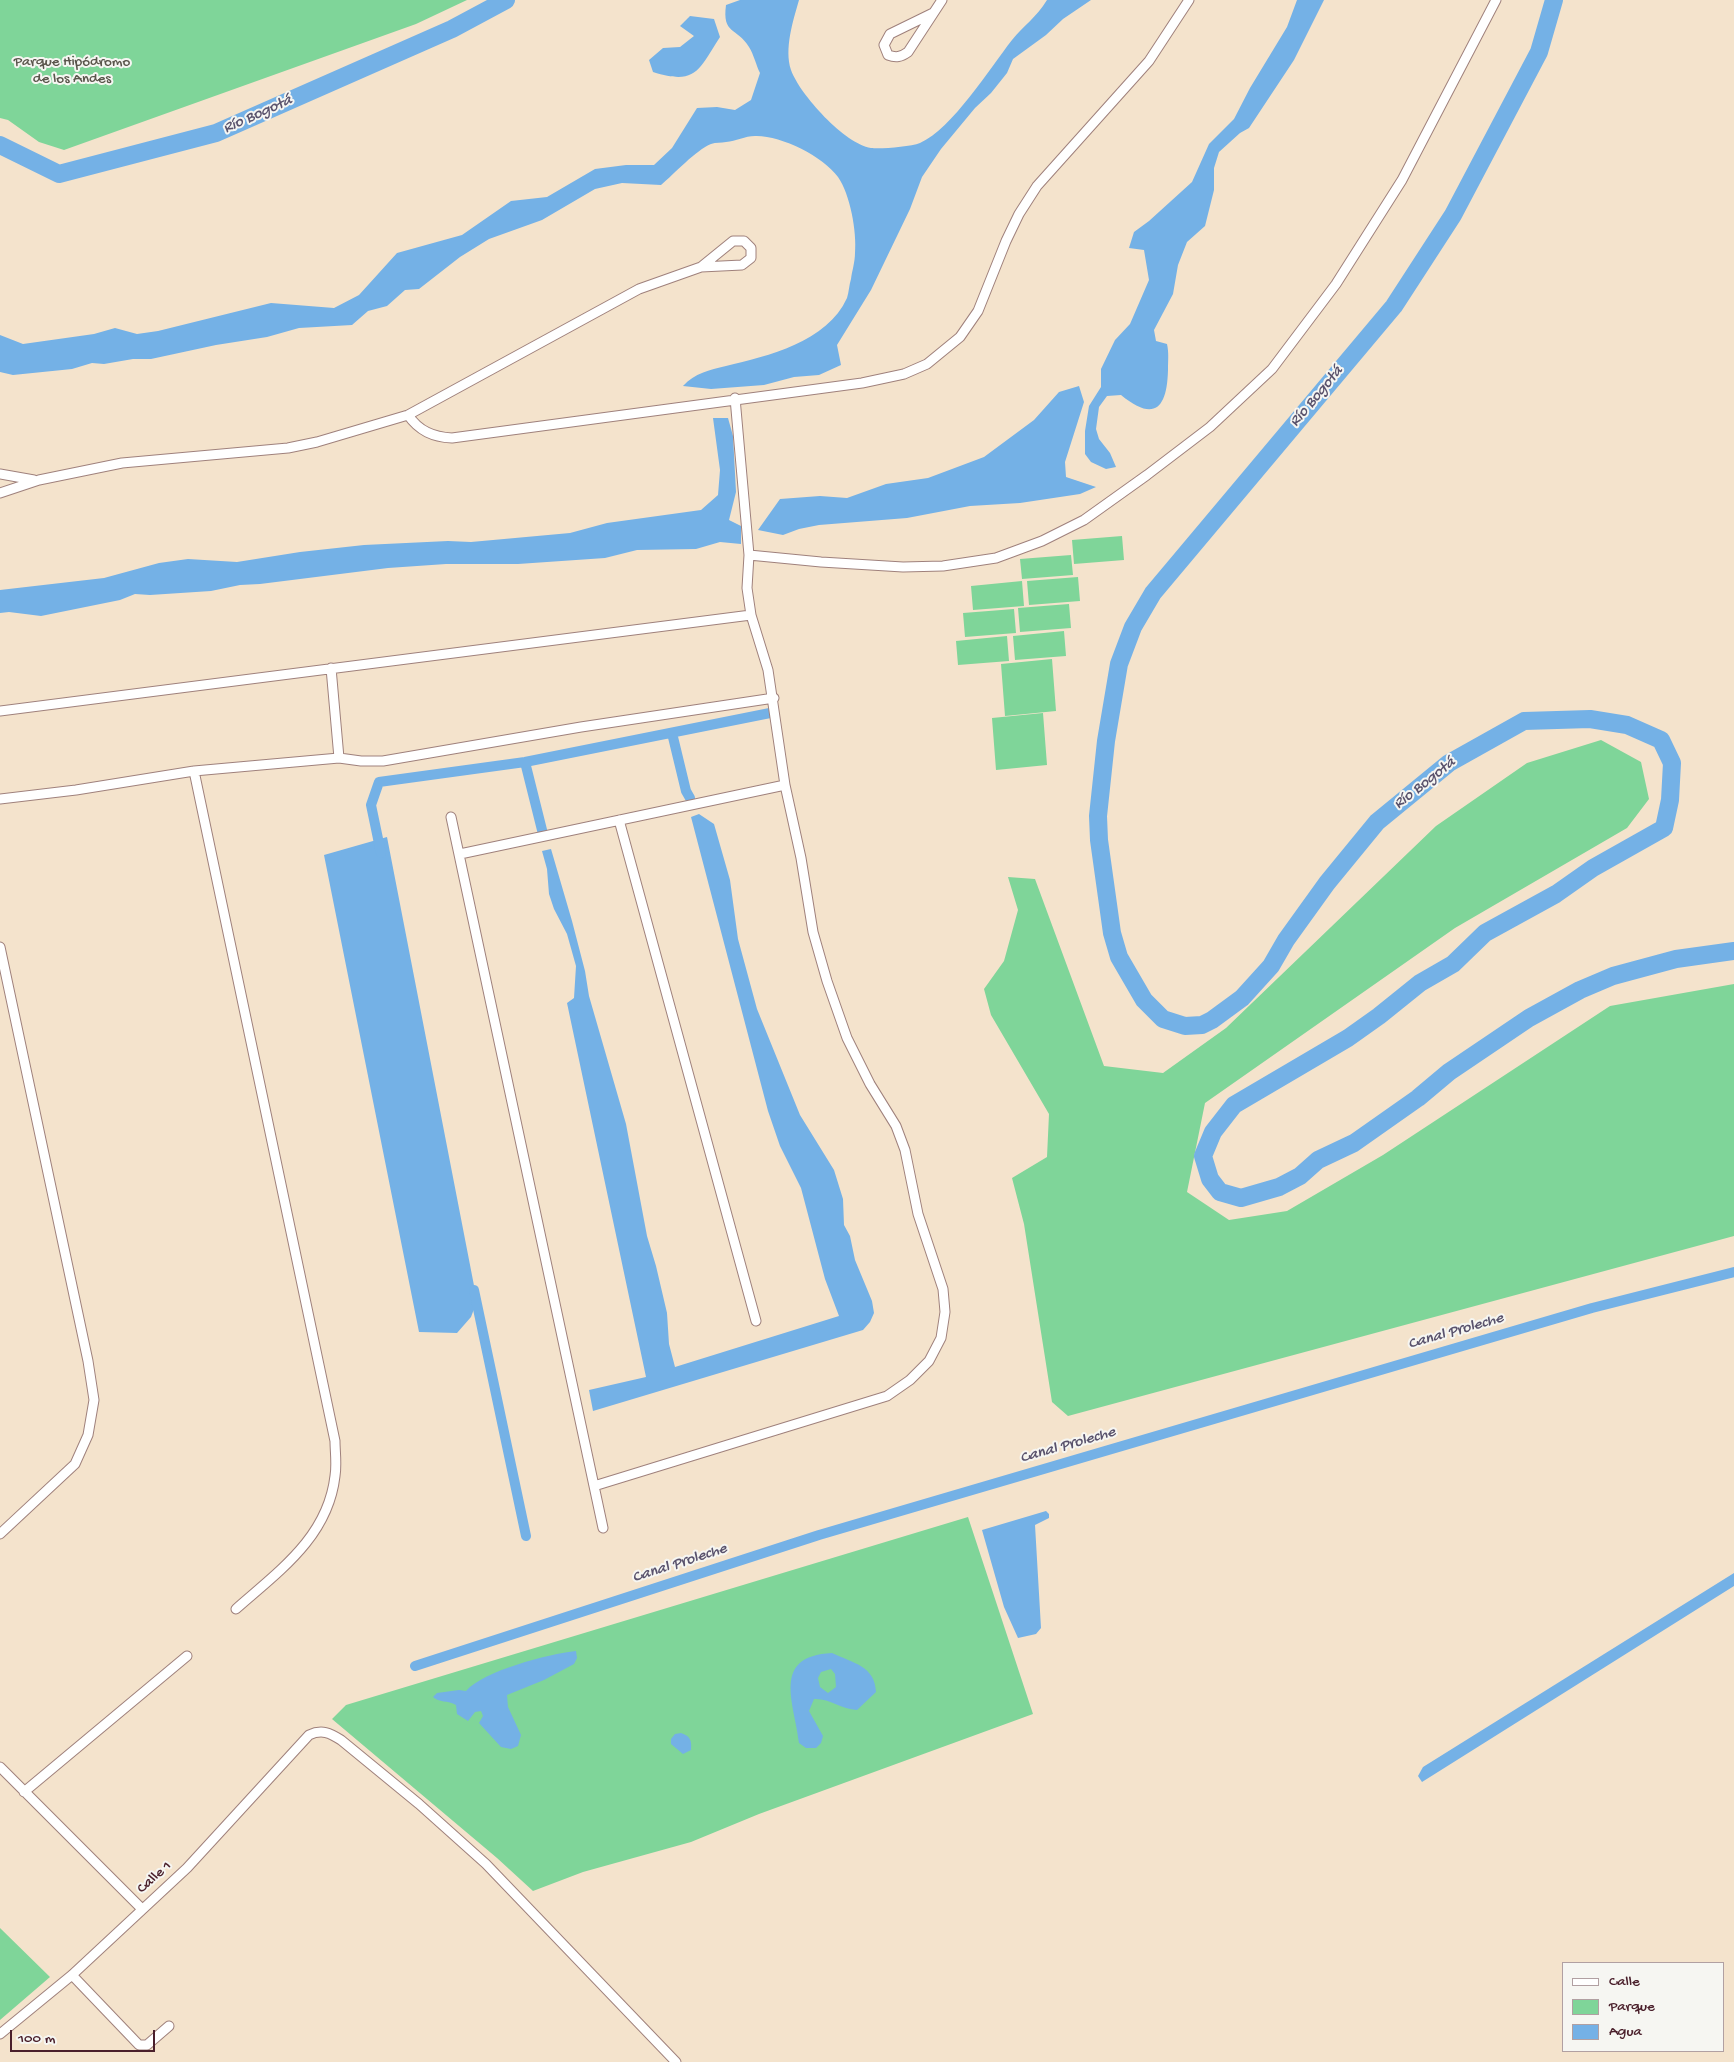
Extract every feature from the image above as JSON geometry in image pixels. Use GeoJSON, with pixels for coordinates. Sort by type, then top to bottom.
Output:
{"type":"FeatureCollection","features":[{"type":"Feature","properties":{"kind":"street"},"geometry":{"type":"LineString","coordinates":[[932,13],[890,34],[884,45],[888,55],[899,57],[908,52],[942,0]]}},
{"type":"Feature","properties":{"kind":"street"},"geometry":{"type":"LineString","coordinates":[[408,415],[415,425],[426,432],[440,437],[452,438],[735,398],[852,384],[904,374],[927,364],[960,337],[978,311],[1019,214],[1037,186],[1150,62],[1190,0]]}},
{"type":"Feature","properties":{"kind":"street"},"geometry":{"type":"LineString","coordinates":[[750,556],[903,567],[943,566],[996,558],[1042,541],[1084,520],[1147,475],[1210,427],[1272,369],[1336,284],[1402,180],[1496,0]]}},
{"type":"Feature","properties":{"kind":"street"},"geometry":{"type":"LineString","coordinates":[[0,493],[39,480],[122,463],[288,448],[317,442],[408,415],[639,289],[701,267],[742,266],[751,258],[751,248],[744,241],[733,241],[701,267]]}},
{"type":"Feature","properties":{"kind":"street"},"geometry":{"type":"LineString","coordinates":[[594,1486],[886,1396],[910,1380],[929,1361],[941,1338],[945,1312],[943,1290],[918,1214],[905,1150],[896,1126],[870,1084],[848,1038],[827,981],[813,932],[801,858],[785,785],[774,698],[768,670],[751,614],[747,588],[750,556],[735,398]]}},
{"type":"Feature","properties":{"kind":"street"},"geometry":{"type":"LineString","coordinates":[[0,474],[39,480]]}},
{"type":"Feature","properties":{"kind":"street"},"geometry":{"type":"LineString","coordinates":[[0,711],[751,614]]}},
{"type":"Feature","properties":{"kind":"street"},"geometry":{"type":"LineString","coordinates":[[331,668],[339,758]]}},
{"type":"Feature","properties":{"kind":"street"},"geometry":{"type":"LineString","coordinates":[[0,799],[76,790],[194,771],[339,758],[361,762],[383,761],[581,727],[774,698]]}},
{"type":"Feature","properties":{"kind":"street"},"geometry":{"type":"LineString","coordinates":[[194,771],[335,1441],[335,1476],[327,1505],[316,1532],[298,1554],[236,1609]]}},
{"type":"Feature","properties":{"kind":"street"},"geometry":{"type":"LineString","coordinates":[[460,854],[785,785]]}},
{"type":"Feature","properties":{"kind":"street"},"geometry":{"type":"LineString","coordinates":[[451,816],[603,1528]]}},
{"type":"Feature","properties":{"kind":"street"},"geometry":{"type":"LineString","coordinates":[[619,820],[756,1321]]}},
{"type":"Feature","properties":{"kind":"street"},"geometry":{"type":"LineString","coordinates":[[0,947],[88,1361],[94,1400],[88,1435],[76,1464],[0,1534]]}},
{"type":"Feature","properties":{"kind":"street"},"geometry":{"type":"LineString","coordinates":[[24,1792],[187,1656]]}},
{"type":"Feature","properties":{"kind":"street","name":"Calle 1"},"geometry":{"type":"LineString","coordinates":[[0,2034],[72,1974],[187,1868],[309,1735],[317,1731],[329,1732],[341,1740],[419,1804],[486,1864],[676,2062]]}},
{"type":"Feature","properties":{"kind":"street"},"geometry":{"type":"LineString","coordinates":[[0,1767],[142,1909]]}},
{"type":"Feature","properties":{"kind":"street"},"geometry":{"type":"LineString","coordinates":[[72,1974],[139,2045],[147,2045],[169,2026]]}},
{"type":"Feature","properties":{"kind":"green space","name":"Parque Hipódromo de los Andes"},"geometry":{"type":"Polygon","coordinates":[[[0,0],[467,0],[416,24],[64,150],[39,142],[8,120],[0,118],[0,0]]]}},
{"type":"Feature","properties":{"kind":"green space"},"geometry":{"type":"Polygon","coordinates":[[[1122,536],[1124,560],[1074,564],[1072,540],[1122,536]]]}},
{"type":"Feature","properties":{"kind":"green space"},"geometry":{"type":"Polygon","coordinates":[[[1071,555],[1073,575],[1022,579],[1020,559],[1071,555]]]}},
{"type":"Feature","properties":{"kind":"green space"},"geometry":{"type":"Polygon","coordinates":[[[1078,577],[1080,601],[1029,605],[1027,581],[1078,577]]]}},
{"type":"Feature","properties":{"kind":"green space"},"geometry":{"type":"Polygon","coordinates":[[[1022,581],[1024,606],[973,610],[971,586],[1022,581]]]}},
{"type":"Feature","properties":{"kind":"green space"},"geometry":{"type":"Polygon","coordinates":[[[1069,604],[1071,628],[1020,632],[1018,608],[1069,604]]]}},
{"type":"Feature","properties":{"kind":"green space"},"geometry":{"type":"Polygon","coordinates":[[[1014,609],[1016,633],[965,637],[963,613],[1014,609]]]}},
{"type":"Feature","properties":{"kind":"green space"},"geometry":{"type":"Polygon","coordinates":[[[1064,631],[1066,656],[1015,660],[1013,636],[1064,631]]]}},
{"type":"Feature","properties":{"kind":"green space"},"geometry":{"type":"Polygon","coordinates":[[[1007,636],[1009,661],[958,665],[956,641],[1007,636]]]}},
{"type":"Feature","properties":{"kind":"green space"},"geometry":{"type":"Polygon","coordinates":[[[1052,659],[1056,711],[1005,716],[1001,664],[1052,659]]]}},
{"type":"Feature","properties":{"kind":"green space"},"geometry":{"type":"Polygon","coordinates":[[[1043,713],[1047,765],[996,770],[992,718],[1043,713]]]}},
{"type":"Feature","properties":{"kind":"green space"},"geometry":{"type":"Polygon","coordinates":[[[1601,740],[1641,762],[1649,799],[1627,828],[1455,928],[1205,1103],[1187,1192],[1229,1220],[1287,1211],[1383,1155],[1610,1006],[1734,984],[1734,1236],[1068,1416],[1052,1402],[1024,1224],[1012,1178],[1047,1157],[1049,1114],[991,1015],[984,989],[1004,961],[1018,910],[1008,877],[1035,879],[1104,1066],[1163,1073],[1226,1028],[1436,826],[1527,763],[1601,740]]]}},
{"type":"Feature","properties":{"kind":"green space"},"geometry":{"type":"Polygon","coordinates":[[[968,1517],[1033,1714],[759,1814],[691,1842],[583,1872],[533,1891],[497,1858],[332,1719],[346,1705],[968,1517]]]}},
{"type":"Feature","properties":{"kind":"green space"},"geometry":{"type":"Polygon","coordinates":[[[0,1928],[50,1977],[0,2020],[0,1928]]]}},
{"type":"Feature","properties":{"kind":"water"},"geometry":{"type":"Polygon","coordinates":[[[740,0],[799,0],[790,35],[788,53],[791,70],[796,80],[813,105],[849,138],[860,145],[871,148],[888,148],[920,143],[945,125],[970,97],[1012,40],[1039,12],[1047,0],[1091,0],[1063,19],[1046,35],[1013,59],[1007,73],[991,93],[975,108],[941,149],[922,177],[910,209],[871,290],[837,345],[841,365],[819,375],[794,377],[764,385],[711,389],[683,386],[692,378],[703,373],[795,345],[826,326],[838,313],[848,296],[855,260],[855,235],[852,213],[846,193],[838,177],[822,162],[800,148],[776,139],[755,136],[713,143],[705,147],[661,185],[622,183],[595,189],[542,220],[489,239],[460,257],[419,289],[405,290],[387,306],[368,311],[352,325],[299,328],[267,337],[216,345],[151,359],[133,359],[104,364],[92,363],[72,369],[13,375],[0,372],[0,335],[23,344],[94,334],[115,328],[137,334],[158,331],[271,303],[334,308],[359,295],[397,253],[462,235],[511,201],[547,197],[595,169],[626,165],[654,165],[672,148],[697,108],[717,107],[735,110],[751,100],[760,73],[749,47],[728,26],[725,15],[726,5],[740,0]]]}},
{"type":"Feature","properties":{"kind":"water"},"geometry":{"type":"Polygon","coordinates":[[[1297,0],[1324,0],[1294,60],[1249,128],[1240,133],[1219,152],[1214,168],[1214,190],[1205,226],[1187,242],[1178,265],[1173,294],[1154,330],[1156,341],[1167,344],[1168,370],[1165,394],[1157,407],[1150,409],[1142,408],[1121,395],[1107,396],[1099,407],[1096,429],[1099,439],[1110,453],[1116,467],[1106,469],[1091,462],[1085,454],[1085,431],[1089,406],[1101,387],[1101,369],[1115,340],[1130,324],[1149,280],[1144,250],[1129,248],[1134,232],[1192,182],[1209,144],[1234,119],[1250,88],[1287,27],[1297,0]]]}},
{"type":"Feature","properties":{"kind":"water"},"geometry":{"type":"Polygon","coordinates":[[[690,16],[714,19],[720,37],[707,58],[695,72],[688,76],[668,76],[653,72],[649,60],[663,48],[680,47],[694,36],[680,26],[690,16]]]}},
{"type":"Feature","properties":{"kind":"water"},"geometry":{"type":"Polygon","coordinates":[[[1079,386],[1084,402],[1065,462],[1066,477],[1096,487],[1080,494],[1020,503],[970,506],[907,518],[819,525],[783,535],[758,530],[780,499],[820,496],[847,498],[886,484],[928,478],[984,457],[1034,420],[1059,392],[1079,386]]]}},
{"type":"Feature","properties":{"kind":"water"},"geometry":{"type":"Polygon","coordinates":[[[713,418],[728,418],[733,436],[736,492],[729,520],[741,526],[741,544],[720,542],[696,549],[637,550],[605,558],[518,564],[446,564],[388,568],[240,585],[211,591],[150,595],[135,594],[120,600],[41,616],[9,612],[0,613],[0,590],[104,578],[159,563],[188,559],[237,562],[300,552],[364,545],[448,541],[471,542],[570,533],[607,523],[701,510],[718,495],[720,470],[713,418]]]}},
{"type":"Feature","properties":{"kind":"water"},"geometry":{"type":"Polygon","coordinates":[[[699,814],[714,824],[730,880],[738,939],[757,1009],[800,1115],[834,1170],[843,1199],[844,1225],[850,1236],[855,1260],[872,1301],[874,1313],[870,1322],[863,1330],[593,1411],[589,1390],[646,1377],[567,1003],[574,998],[576,966],[567,934],[554,909],[549,894],[547,869],[542,851],[551,849],[585,971],[589,996],[626,1124],[647,1236],[667,1313],[669,1344],[675,1367],[839,1316],[825,1279],[801,1188],[780,1146],[768,1111],[691,817],[699,814]]]}},
{"type":"Feature","properties":{"kind":"water"},"geometry":{"type":"Polygon","coordinates":[[[387,837],[477,1301],[471,1317],[457,1333],[419,1332],[324,855],[387,837]]]}},
{"type":"Feature","properties":{"kind":"water"},"geometry":{"type":"Polygon","coordinates":[[[1046,1511],[1049,1514],[1049,1518],[1035,1525],[1041,1628],[1036,1634],[1018,1638],[1004,1607],[982,1530],[1046,1511]]]}},
{"type":"Feature","properties":{"kind":"water"},"geometry":{"type":"Polygon","coordinates":[[[1734,1573],[1734,1586],[1422,1782],[1418,1776],[1423,1767],[1734,1573]]]}},
{"type":"Feature","properties":{"kind":"water"},"geometry":{"type":"Polygon","coordinates":[[[576,1651],[577,1658],[574,1664],[544,1680],[507,1695],[508,1707],[521,1735],[518,1746],[511,1749],[501,1747],[479,1723],[483,1716],[481,1711],[475,1712],[468,1721],[457,1714],[456,1705],[433,1697],[437,1693],[466,1691],[474,1684],[501,1670],[533,1660],[576,1651]]]}},
{"type":"Feature","properties":{"kind":"water"},"geometry":{"type":"Polygon","coordinates":[[[832,1653],[861,1666],[872,1676],[876,1692],[857,1710],[825,1700],[814,1699],[809,1711],[823,1736],[821,1743],[816,1748],[806,1748],[799,1743],[791,1698],[791,1684],[793,1673],[800,1663],[813,1656],[832,1653]],[[831,1669],[821,1672],[818,1678],[820,1687],[828,1693],[836,1687],[835,1674],[831,1669]]]}},
{"type":"Feature","properties":{"kind":"water"},"geometry":{"type":"Polygon","coordinates":[[[681,1733],[690,1739],[691,1744],[691,1750],[683,1754],[671,1744],[671,1739],[675,1734],[681,1733]]]}},
{"type":"Feature","properties":{"kind":"waterway","name":"Río Bogotá"},"geometry":{"type":"LineString","coordinates":[[0,145],[59,174],[216,133],[452,29],[506,0]]}},
{"type":"Feature","properties":{"kind":"waterway","name":"Río Bogotá"},"geometry":{"type":"LineString","coordinates":[[1554,0],[1539,52],[1453,215],[1394,306],[1153,593],[1133,627],[1119,664],[1106,741],[1098,816],[1099,840],[1112,933],[1119,957],[1144,1000],[1163,1019],[1185,1026],[1202,1025],[1242,998],[1271,966],[1286,940],[1327,883],[1377,822],[1449,763],[1524,721],[1590,719],[1627,725],[1661,740],[1672,763],[1670,800],[1664,828],[1593,868],[1556,894],[1485,933],[1453,964],[1420,983],[1348,1038],[1234,1105],[1213,1132],[1203,1156],[1210,1179],[1220,1192],[1241,1198],[1279,1187],[1300,1176],[1318,1160],[1354,1143],[1418,1098],[1449,1072],[1529,1018],[1580,990],[1613,976],[1676,959],[1734,951]]}},
{"type":"Feature","properties":{"kind":"waterway"},"geometry":{"type":"LineString","coordinates":[[381,853],[371,805],[379,782],[525,762],[770,713]]}},
{"type":"Feature","properties":{"kind":"waterway"},"geometry":{"type":"LineString","coordinates":[[672,733],[686,791],[690,798]]}},
{"type":"Feature","properties":{"kind":"waterway"},"geometry":{"type":"LineString","coordinates":[[525,762],[543,834]]}},
{"type":"Feature","properties":{"kind":"waterway","name":"Canal Proleche"},"geometry":{"type":"LineString","coordinates":[[415,1666],[819,1535],[1592,1308],[1734,1272]]}},
{"type":"Feature","properties":{"kind":"waterway"},"geometry":{"type":"LineString","coordinates":[[474,1290],[526,1536]]}}]}
